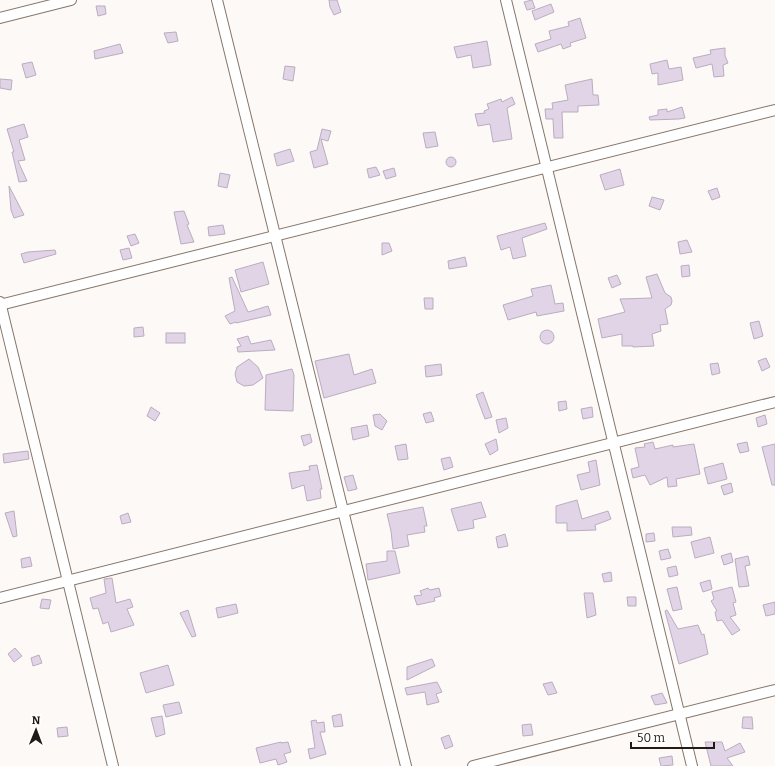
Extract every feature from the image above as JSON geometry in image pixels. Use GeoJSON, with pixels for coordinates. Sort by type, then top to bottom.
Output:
{"type":"FeatureCollection","features":[{"type":"Feature","properties":{"kind":"street"},"geometry":{"type":"LineString","coordinates":[[0,18],[70,0]]}},
{"type":"Feature","properties":{"kind":"street"},"geometry":{"type":"LineString","coordinates":[[217,0],[406,766]]}},
{"type":"Feature","properties":{"kind":"street"},"geometry":{"type":"LineString","coordinates":[[506,0],[692,766]]}},
{"type":"Feature","properties":{"kind":"street"},"geometry":{"type":"LineString","coordinates":[[113,766],[0,304],[775,110]]}},
{"type":"Feature","properties":{"kind":"street"},"geometry":{"type":"LineString","coordinates":[[0,598],[775,402]]}},
{"type":"Feature","properties":{"kind":"street"},"geometry":{"type":"LineString","coordinates":[[473,766],[775,690]]}},
{"type":"Feature","properties":{"kind":"building"},"geometry":{"type":"Polygon","coordinates":[[[329,0],[337,0],[341,12],[334,15],[330,7],[329,0]]]}},
{"type":"Feature","properties":{"kind":"building"},"geometry":{"type":"Polygon","coordinates":[[[532,0],[535,8],[527,10],[524,2],[532,0]]]}},
{"type":"Feature","properties":{"kind":"building"},"geometry":{"type":"Polygon","coordinates":[[[551,4],[554,12],[535,20],[532,11],[551,4]]]}},
{"type":"Feature","properties":{"kind":"building"},"geometry":{"type":"Polygon","coordinates":[[[96,6],[105,6],[106,14],[98,16],[96,6]]]}},
{"type":"Feature","properties":{"kind":"building"},"geometry":{"type":"Polygon","coordinates":[[[580,18],[586,38],[570,43],[571,46],[563,49],[561,44],[538,52],[535,44],[551,39],[549,31],[569,26],[568,22],[580,18]]]}},
{"type":"Feature","properties":{"kind":"building"},"geometry":{"type":"Polygon","coordinates":[[[176,32],[178,41],[168,43],[164,33],[176,32]]]}},
{"type":"Feature","properties":{"kind":"building"},"geometry":{"type":"Polygon","coordinates":[[[487,41],[491,65],[473,68],[471,55],[457,58],[454,47],[487,41]]]}},
{"type":"Feature","properties":{"kind":"building"},"geometry":{"type":"Polygon","coordinates":[[[120,44],[123,53],[95,59],[94,51],[120,44]]]}},
{"type":"Feature","properties":{"kind":"building"},"geometry":{"type":"Polygon","coordinates":[[[725,48],[725,56],[728,63],[723,65],[724,76],[714,77],[712,64],[696,68],[693,58],[711,54],[710,50],[725,48]]]}},
{"type":"Feature","properties":{"kind":"building"},"geometry":{"type":"Polygon","coordinates":[[[667,60],[669,69],[681,67],[683,80],[658,85],[658,73],[652,74],[650,64],[667,60]]]}},
{"type":"Feature","properties":{"kind":"building"},"geometry":{"type":"Polygon","coordinates":[[[32,62],[36,75],[26,78],[22,64],[32,62]]]}},
{"type":"Feature","properties":{"kind":"building"},"geometry":{"type":"Polygon","coordinates":[[[285,66],[295,67],[293,81],[283,79],[285,66]]]}},
{"type":"Feature","properties":{"kind":"building"},"geometry":{"type":"Polygon","coordinates":[[[0,79],[12,80],[11,90],[0,88],[0,79]]]}},
{"type":"Feature","properties":{"kind":"building"},"geometry":{"type":"Polygon","coordinates":[[[592,79],[593,95],[598,95],[599,105],[578,106],[578,112],[562,112],[563,138],[554,138],[553,119],[546,119],[545,109],[553,109],[552,103],[568,100],[565,85],[592,79]]]}},
{"type":"Feature","properties":{"kind":"building"},"geometry":{"type":"Polygon","coordinates":[[[512,97],[515,104],[507,108],[512,139],[493,142],[490,124],[478,126],[475,114],[485,113],[484,111],[489,109],[487,104],[501,99],[502,102],[512,97]]]}},
{"type":"Feature","properties":{"kind":"building"},"geometry":{"type":"Polygon","coordinates":[[[682,107],[685,118],[650,120],[649,117],[658,115],[658,110],[667,109],[667,112],[682,107]]]}},
{"type":"Feature","properties":{"kind":"building"},"geometry":{"type":"Polygon","coordinates":[[[24,124],[28,137],[19,140],[25,160],[18,161],[27,181],[19,182],[12,152],[14,152],[7,129],[24,124]]]}},
{"type":"Feature","properties":{"kind":"building"},"geometry":{"type":"Polygon","coordinates":[[[322,129],[331,131],[328,141],[321,139],[328,164],[314,168],[310,152],[317,150],[322,129]]]}},
{"type":"Feature","properties":{"kind":"building"},"geometry":{"type":"Polygon","coordinates":[[[435,132],[438,146],[426,148],[423,133],[435,132]]]}},
{"type":"Feature","properties":{"kind":"building"},"geometry":{"type":"Polygon","coordinates":[[[290,149],[294,161],[277,166],[274,154],[290,149]]]}},
{"type":"Feature","properties":{"kind":"building"},"geometry":{"type":"Polygon","coordinates":[[[449,157],[453,157],[455,158],[455,166],[449,167],[446,164],[446,160],[449,157]]]}},
{"type":"Feature","properties":{"kind":"building"},"geometry":{"type":"Polygon","coordinates":[[[376,167],[380,175],[369,178],[367,169],[376,167]]]}},
{"type":"Feature","properties":{"kind":"building"},"geometry":{"type":"Polygon","coordinates":[[[394,168],[396,176],[386,179],[383,171],[394,168]]]}},
{"type":"Feature","properties":{"kind":"building"},"geometry":{"type":"Polygon","coordinates":[[[620,169],[624,185],[605,190],[600,175],[620,169]]]}},
{"type":"Feature","properties":{"kind":"building"},"geometry":{"type":"Polygon","coordinates":[[[220,173],[230,175],[227,188],[218,186],[220,173]]]}},
{"type":"Feature","properties":{"kind":"building"},"geometry":{"type":"Polygon","coordinates":[[[9,186],[24,215],[14,218],[11,210],[9,186]]]}},
{"type":"Feature","properties":{"kind":"building"},"geometry":{"type":"Polygon","coordinates":[[[717,188],[720,197],[712,200],[708,191],[717,188]]]}},
{"type":"Feature","properties":{"kind":"building"},"geometry":{"type":"Polygon","coordinates":[[[652,197],[664,200],[660,210],[649,206],[652,197]]]}},
{"type":"Feature","properties":{"kind":"building"},"geometry":{"type":"Polygon","coordinates":[[[184,211],[189,224],[187,225],[194,242],[181,244],[174,212],[184,211]]]}},
{"type":"Feature","properties":{"kind":"building"},"geometry":{"type":"Polygon","coordinates":[[[545,223],[547,229],[522,238],[526,256],[513,259],[510,247],[501,250],[497,236],[545,223]]]}},
{"type":"Feature","properties":{"kind":"building"},"geometry":{"type":"Polygon","coordinates":[[[223,225],[225,234],[209,236],[208,227],[223,225]]]}},
{"type":"Feature","properties":{"kind":"building"},"geometry":{"type":"Polygon","coordinates":[[[135,234],[139,243],[131,246],[127,236],[135,234]]]}},
{"type":"Feature","properties":{"kind":"building"},"geometry":{"type":"Polygon","coordinates":[[[687,240],[692,252],[680,254],[678,242],[687,240]]]}},
{"type":"Feature","properties":{"kind":"building"},"geometry":{"type":"Polygon","coordinates":[[[382,243],[389,243],[392,251],[382,255],[382,243]]]}},
{"type":"Feature","properties":{"kind":"building"},"geometry":{"type":"Polygon","coordinates":[[[129,248],[132,258],[123,260],[120,250],[129,248]]]}},
{"type":"Feature","properties":{"kind":"building"},"geometry":{"type":"Polygon","coordinates":[[[55,250],[56,254],[24,263],[21,254],[28,252],[55,250]]]}},
{"type":"Feature","properties":{"kind":"building"},"geometry":{"type":"Polygon","coordinates":[[[465,257],[467,266],[449,269],[448,261],[465,257]]]}},
{"type":"Feature","properties":{"kind":"building"},"geometry":{"type":"Polygon","coordinates":[[[263,262],[269,284],[241,292],[235,270],[263,262]]]}},
{"type":"Feature","properties":{"kind":"building"},"geometry":{"type":"Polygon","coordinates":[[[689,265],[690,276],[682,277],[681,266],[689,265]]]}},
{"type":"Feature","properties":{"kind":"building"},"geometry":{"type":"Polygon","coordinates":[[[657,274],[665,293],[671,297],[672,301],[671,305],[665,309],[668,324],[660,325],[661,331],[652,334],[654,346],[622,346],[622,334],[602,338],[598,319],[625,312],[620,299],[652,298],[646,277],[657,274]]]}},
{"type":"Feature","properties":{"kind":"building"},"geometry":{"type":"Polygon","coordinates":[[[617,275],[621,284],[612,288],[608,278],[617,275]]]}},
{"type":"Feature","properties":{"kind":"building"},"geometry":{"type":"Polygon","coordinates":[[[232,277],[248,312],[268,306],[271,315],[230,324],[225,316],[235,311],[229,278],[232,277]]]}},
{"type":"Feature","properties":{"kind":"building"},"geometry":{"type":"Polygon","coordinates":[[[551,285],[555,304],[563,303],[564,311],[537,316],[536,312],[508,320],[503,305],[533,296],[531,289],[551,285]]]}},
{"type":"Feature","properties":{"kind":"building"},"geometry":{"type":"Polygon","coordinates":[[[424,298],[433,298],[433,309],[425,309],[424,298]]]}},
{"type":"Feature","properties":{"kind":"building"},"geometry":{"type":"Polygon","coordinates":[[[759,321],[763,336],[754,339],[750,323],[759,321]]]}},
{"type":"Feature","properties":{"kind":"building"},"geometry":{"type":"Polygon","coordinates":[[[143,327],[144,336],[134,337],[134,328],[143,327]]]}},
{"type":"Feature","properties":{"kind":"building"},"geometry":{"type":"Polygon","coordinates":[[[544,330],[550,330],[554,334],[554,340],[550,344],[544,344],[540,340],[540,334],[544,330]]]}},
{"type":"Feature","properties":{"kind":"building"},"geometry":{"type":"Polygon","coordinates":[[[166,333],[185,333],[185,343],[166,343],[166,333]]]}},
{"type":"Feature","properties":{"kind":"building"},"geometry":{"type":"Polygon","coordinates":[[[248,336],[251,344],[271,340],[275,350],[238,352],[237,347],[241,346],[237,339],[248,336]]]}},
{"type":"Feature","properties":{"kind":"building"},"geometry":{"type":"Polygon","coordinates":[[[349,354],[354,375],[372,369],[376,383],[324,398],[315,361],[349,354]]]}},
{"type":"Feature","properties":{"kind":"building"},"geometry":{"type":"Polygon","coordinates":[[[766,358],[770,367],[762,371],[758,361],[766,358]]]}},
{"type":"Feature","properties":{"kind":"building"},"geometry":{"type":"Polygon","coordinates":[[[249,359],[258,367],[263,378],[253,385],[244,386],[237,382],[235,374],[237,367],[249,359]]]}},
{"type":"Feature","properties":{"kind":"building"},"geometry":{"type":"Polygon","coordinates":[[[718,363],[720,373],[712,375],[710,364],[718,363]]]}},
{"type":"Feature","properties":{"kind":"building"},"geometry":{"type":"Polygon","coordinates":[[[441,364],[442,375],[426,377],[425,366],[441,364]]]}},
{"type":"Feature","properties":{"kind":"building"},"geometry":{"type":"Polygon","coordinates":[[[292,369],[294,375],[293,411],[265,410],[266,375],[292,369]]]}},
{"type":"Feature","properties":{"kind":"building"},"geometry":{"type":"Polygon","coordinates":[[[483,392],[492,417],[485,419],[476,395],[483,392]]]}},
{"type":"Feature","properties":{"kind":"building"},"geometry":{"type":"Polygon","coordinates":[[[566,401],[567,409],[559,411],[558,402],[566,401]]]}},
{"type":"Feature","properties":{"kind":"building"},"geometry":{"type":"Polygon","coordinates":[[[151,407],[160,413],[155,421],[147,416],[151,407]]]}},
{"type":"Feature","properties":{"kind":"building"},"geometry":{"type":"Polygon","coordinates":[[[592,407],[593,417],[583,419],[581,409],[592,407]]]}},
{"type":"Feature","properties":{"kind":"building"},"geometry":{"type":"Polygon","coordinates":[[[431,412],[434,421],[426,423],[423,414],[431,412]]]}},
{"type":"Feature","properties":{"kind":"building"},"geometry":{"type":"Polygon","coordinates":[[[380,414],[387,421],[382,430],[375,426],[373,415],[380,414]]]}},
{"type":"Feature","properties":{"kind":"building"},"geometry":{"type":"Polygon","coordinates":[[[765,415],[767,424],[758,427],[756,418],[765,415]]]}},
{"type":"Feature","properties":{"kind":"building"},"geometry":{"type":"Polygon","coordinates":[[[506,418],[508,428],[499,433],[496,420],[506,418]]]}},
{"type":"Feature","properties":{"kind":"building"},"geometry":{"type":"Polygon","coordinates":[[[367,425],[369,436],[353,440],[351,428],[367,425]]]}},
{"type":"Feature","properties":{"kind":"building"},"geometry":{"type":"Polygon","coordinates":[[[310,434],[312,442],[304,446],[301,436],[310,434]]]}},
{"type":"Feature","properties":{"kind":"building"},"geometry":{"type":"Polygon","coordinates":[[[496,439],[498,450],[490,455],[485,444],[496,439]]]}},
{"type":"Feature","properties":{"kind":"building"},"geometry":{"type":"Polygon","coordinates":[[[653,442],[655,449],[673,445],[673,447],[694,444],[700,474],[676,479],[677,486],[668,487],[667,477],[650,485],[645,475],[633,478],[631,469],[639,467],[635,448],[645,447],[644,444],[653,442]]]}},
{"type":"Feature","properties":{"kind":"building"},"geometry":{"type":"Polygon","coordinates":[[[747,442],[749,451],[740,453],[737,444],[747,442]]]}},
{"type":"Feature","properties":{"kind":"building"},"geometry":{"type":"Polygon","coordinates":[[[406,444],[408,459],[398,460],[395,446],[406,444]]]}},
{"type":"Feature","properties":{"kind":"building"},"geometry":{"type":"Polygon","coordinates":[[[775,444],[775,485],[772,485],[762,447],[775,444]]]}},
{"type":"Feature","properties":{"kind":"building"},"geometry":{"type":"Polygon","coordinates":[[[28,451],[29,459],[4,463],[3,454],[28,451]]]}},
{"type":"Feature","properties":{"kind":"building"},"geometry":{"type":"Polygon","coordinates":[[[450,457],[453,467],[444,470],[441,459],[450,457]]]}},
{"type":"Feature","properties":{"kind":"building"},"geometry":{"type":"Polygon","coordinates":[[[596,460],[600,485],[581,490],[577,475],[590,472],[588,462],[596,460]]]}},
{"type":"Feature","properties":{"kind":"building"},"geometry":{"type":"Polygon","coordinates":[[[723,463],[727,479],[708,484],[704,468],[723,463]]]}},
{"type":"Feature","properties":{"kind":"building"},"geometry":{"type":"Polygon","coordinates":[[[317,465],[322,489],[320,489],[321,498],[307,501],[304,485],[292,489],[289,473],[310,470],[309,466],[317,465]]]}},
{"type":"Feature","properties":{"kind":"building"},"geometry":{"type":"Polygon","coordinates":[[[353,475],[357,489],[348,491],[344,477],[353,475]]]}},
{"type":"Feature","properties":{"kind":"building"},"geometry":{"type":"Polygon","coordinates":[[[731,483],[733,492],[724,495],[721,486],[731,483]]]}},
{"type":"Feature","properties":{"kind":"building"},"geometry":{"type":"Polygon","coordinates":[[[577,500],[582,519],[608,511],[611,519],[595,525],[596,530],[567,531],[567,523],[556,523],[556,506],[577,500]]]}},
{"type":"Feature","properties":{"kind":"building"},"geometry":{"type":"Polygon","coordinates":[[[481,502],[486,517],[473,520],[474,528],[458,531],[451,509],[481,502]]]}},
{"type":"Feature","properties":{"kind":"building"},"geometry":{"type":"Polygon","coordinates":[[[423,507],[427,526],[424,526],[425,532],[407,535],[409,546],[393,549],[387,514],[423,507]]]}},
{"type":"Feature","properties":{"kind":"building"},"geometry":{"type":"Polygon","coordinates":[[[14,511],[17,536],[13,537],[5,513],[14,511]]]}},
{"type":"Feature","properties":{"kind":"building"},"geometry":{"type":"Polygon","coordinates":[[[128,513],[131,522],[122,524],[120,516],[128,513]]]}},
{"type":"Feature","properties":{"kind":"building"},"geometry":{"type":"Polygon","coordinates":[[[672,527],[691,527],[692,535],[673,537],[672,527]]]}},
{"type":"Feature","properties":{"kind":"building"},"geometry":{"type":"Polygon","coordinates":[[[654,533],[655,541],[646,542],[646,534],[654,533]]]}},
{"type":"Feature","properties":{"kind":"building"},"geometry":{"type":"Polygon","coordinates":[[[505,534],[508,546],[498,548],[496,537],[505,534]]]}},
{"type":"Feature","properties":{"kind":"building"},"geometry":{"type":"Polygon","coordinates":[[[710,537],[714,553],[695,558],[691,542],[710,537]]]}},
{"type":"Feature","properties":{"kind":"building"},"geometry":{"type":"Polygon","coordinates":[[[668,549],[671,558],[661,560],[659,551],[668,549]]]}},
{"type":"Feature","properties":{"kind":"building"},"geometry":{"type":"Polygon","coordinates":[[[387,551],[395,551],[400,573],[368,580],[366,564],[387,561],[387,551]]]}},
{"type":"Feature","properties":{"kind":"building"},"geometry":{"type":"Polygon","coordinates":[[[731,553],[733,562],[724,565],[721,556],[731,553]]]}},
{"type":"Feature","properties":{"kind":"building"},"geometry":{"type":"Polygon","coordinates":[[[748,556],[750,565],[745,566],[749,586],[739,587],[735,559],[748,556]]]}},
{"type":"Feature","properties":{"kind":"building"},"geometry":{"type":"Polygon","coordinates":[[[30,557],[32,566],[22,568],[21,559],[30,557]]]}},
{"type":"Feature","properties":{"kind":"building"},"geometry":{"type":"Polygon","coordinates":[[[676,566],[678,575],[669,577],[667,568],[676,566]]]}},
{"type":"Feature","properties":{"kind":"building"},"geometry":{"type":"Polygon","coordinates":[[[611,572],[612,581],[604,582],[602,574],[611,572]]]}},
{"type":"Feature","properties":{"kind":"building"},"geometry":{"type":"Polygon","coordinates":[[[112,578],[116,603],[130,599],[133,607],[127,609],[134,625],[111,632],[108,622],[103,624],[98,608],[93,609],[90,598],[106,593],[104,579],[112,578]]]}},
{"type":"Feature","properties":{"kind":"building"},"geometry":{"type":"Polygon","coordinates":[[[710,580],[712,589],[703,592],[700,583],[710,580]]]}},
{"type":"Feature","properties":{"kind":"building"},"geometry":{"type":"Polygon","coordinates":[[[677,587],[682,609],[673,611],[667,589],[677,587]]]}},
{"type":"Feature","properties":{"kind":"building"},"geometry":{"type":"Polygon","coordinates":[[[732,587],[736,602],[733,603],[736,615],[730,617],[740,630],[732,635],[722,620],[717,621],[715,612],[717,611],[711,601],[714,599],[712,592],[732,587]]]}},
{"type":"Feature","properties":{"kind":"building"},"geometry":{"type":"Polygon","coordinates":[[[428,588],[430,590],[439,588],[441,596],[434,598],[435,601],[417,605],[414,596],[422,595],[420,591],[428,588]]]}},
{"type":"Feature","properties":{"kind":"building"},"geometry":{"type":"Polygon","coordinates":[[[584,593],[593,593],[596,615],[587,618],[584,593]]]}},
{"type":"Feature","properties":{"kind":"building"},"geometry":{"type":"Polygon","coordinates":[[[627,597],[636,597],[636,606],[628,606],[627,597]]]}},
{"type":"Feature","properties":{"kind":"building"},"geometry":{"type":"Polygon","coordinates":[[[42,599],[51,600],[49,609],[40,608],[42,599]]]}},
{"type":"Feature","properties":{"kind":"building"},"geometry":{"type":"Polygon","coordinates":[[[775,602],[775,614],[766,616],[763,605],[775,602]]]}},
{"type":"Feature","properties":{"kind":"building"},"geometry":{"type":"Polygon","coordinates":[[[236,604],[238,613],[218,618],[216,608],[236,604]]]}},
{"type":"Feature","properties":{"kind":"building"},"geometry":{"type":"Polygon","coordinates":[[[188,610],[196,636],[192,637],[180,613],[188,610]]]}},
{"type":"Feature","properties":{"kind":"building"},"geometry":{"type":"Polygon","coordinates":[[[667,610],[678,629],[698,625],[702,635],[704,634],[708,654],[679,664],[665,611],[667,610]]]}},
{"type":"Feature","properties":{"kind":"building"},"geometry":{"type":"Polygon","coordinates":[[[15,648],[22,656],[14,662],[8,654],[15,648]]]}},
{"type":"Feature","properties":{"kind":"building"},"geometry":{"type":"Polygon","coordinates":[[[39,655],[42,663],[33,666],[31,658],[39,655]]]}},
{"type":"Feature","properties":{"kind":"building"},"geometry":{"type":"Polygon","coordinates":[[[432,659],[435,666],[407,680],[407,667],[432,659]]]}},
{"type":"Feature","properties":{"kind":"building"},"geometry":{"type":"Polygon","coordinates":[[[168,665],[174,685],[146,693],[140,673],[168,665]]]}},
{"type":"Feature","properties":{"kind":"building"},"geometry":{"type":"Polygon","coordinates":[[[437,682],[442,692],[436,694],[439,702],[427,705],[425,692],[407,695],[405,688],[437,682]]]}},
{"type":"Feature","properties":{"kind":"building"},"geometry":{"type":"Polygon","coordinates":[[[552,682],[557,693],[548,695],[543,684],[552,682]]]}},
{"type":"Feature","properties":{"kind":"building"},"geometry":{"type":"Polygon","coordinates":[[[662,693],[667,703],[655,705],[651,696],[662,693]]]}},
{"type":"Feature","properties":{"kind":"building"},"geometry":{"type":"Polygon","coordinates":[[[179,702],[182,713],[166,717],[163,705],[179,702]]]}},
{"type":"Feature","properties":{"kind":"building"},"geometry":{"type":"Polygon","coordinates":[[[341,714],[343,726],[334,727],[332,716],[341,714]]]}},
{"type":"Feature","properties":{"kind":"building"},"geometry":{"type":"Polygon","coordinates":[[[162,716],[165,734],[156,737],[151,718],[162,716]]]}},
{"type":"Feature","properties":{"kind":"building"},"geometry":{"type":"Polygon","coordinates":[[[743,717],[752,717],[753,729],[742,728],[743,717]]]}},
{"type":"Feature","properties":{"kind":"building"},"geometry":{"type":"Polygon","coordinates":[[[316,720],[317,723],[324,722],[325,732],[320,732],[326,754],[310,759],[308,749],[315,748],[311,721],[316,720]]]}},
{"type":"Feature","properties":{"kind":"building"},"geometry":{"type":"Polygon","coordinates":[[[531,724],[533,735],[523,736],[522,725],[531,724]]]}},
{"type":"Feature","properties":{"kind":"building"},"geometry":{"type":"Polygon","coordinates":[[[67,727],[68,736],[58,737],[57,728],[67,727]]]}},
{"type":"Feature","properties":{"kind":"building"},"geometry":{"type":"Polygon","coordinates":[[[449,735],[453,746],[445,749],[441,738],[449,735]]]}},
{"type":"Feature","properties":{"kind":"building"},"geometry":{"type":"Polygon","coordinates":[[[281,742],[288,742],[291,752],[284,754],[287,762],[278,765],[276,759],[260,763],[256,748],[281,742]]]}},
{"type":"Feature","properties":{"kind":"building"},"geometry":{"type":"Polygon","coordinates":[[[705,742],[722,742],[725,751],[740,743],[745,752],[727,758],[733,766],[711,766],[705,742]]]}},
{"type":"Feature","properties":{"kind":"building"},"geometry":{"type":"Polygon","coordinates":[[[672,756],[673,765],[661,766],[659,758],[672,756]]]}}]}
